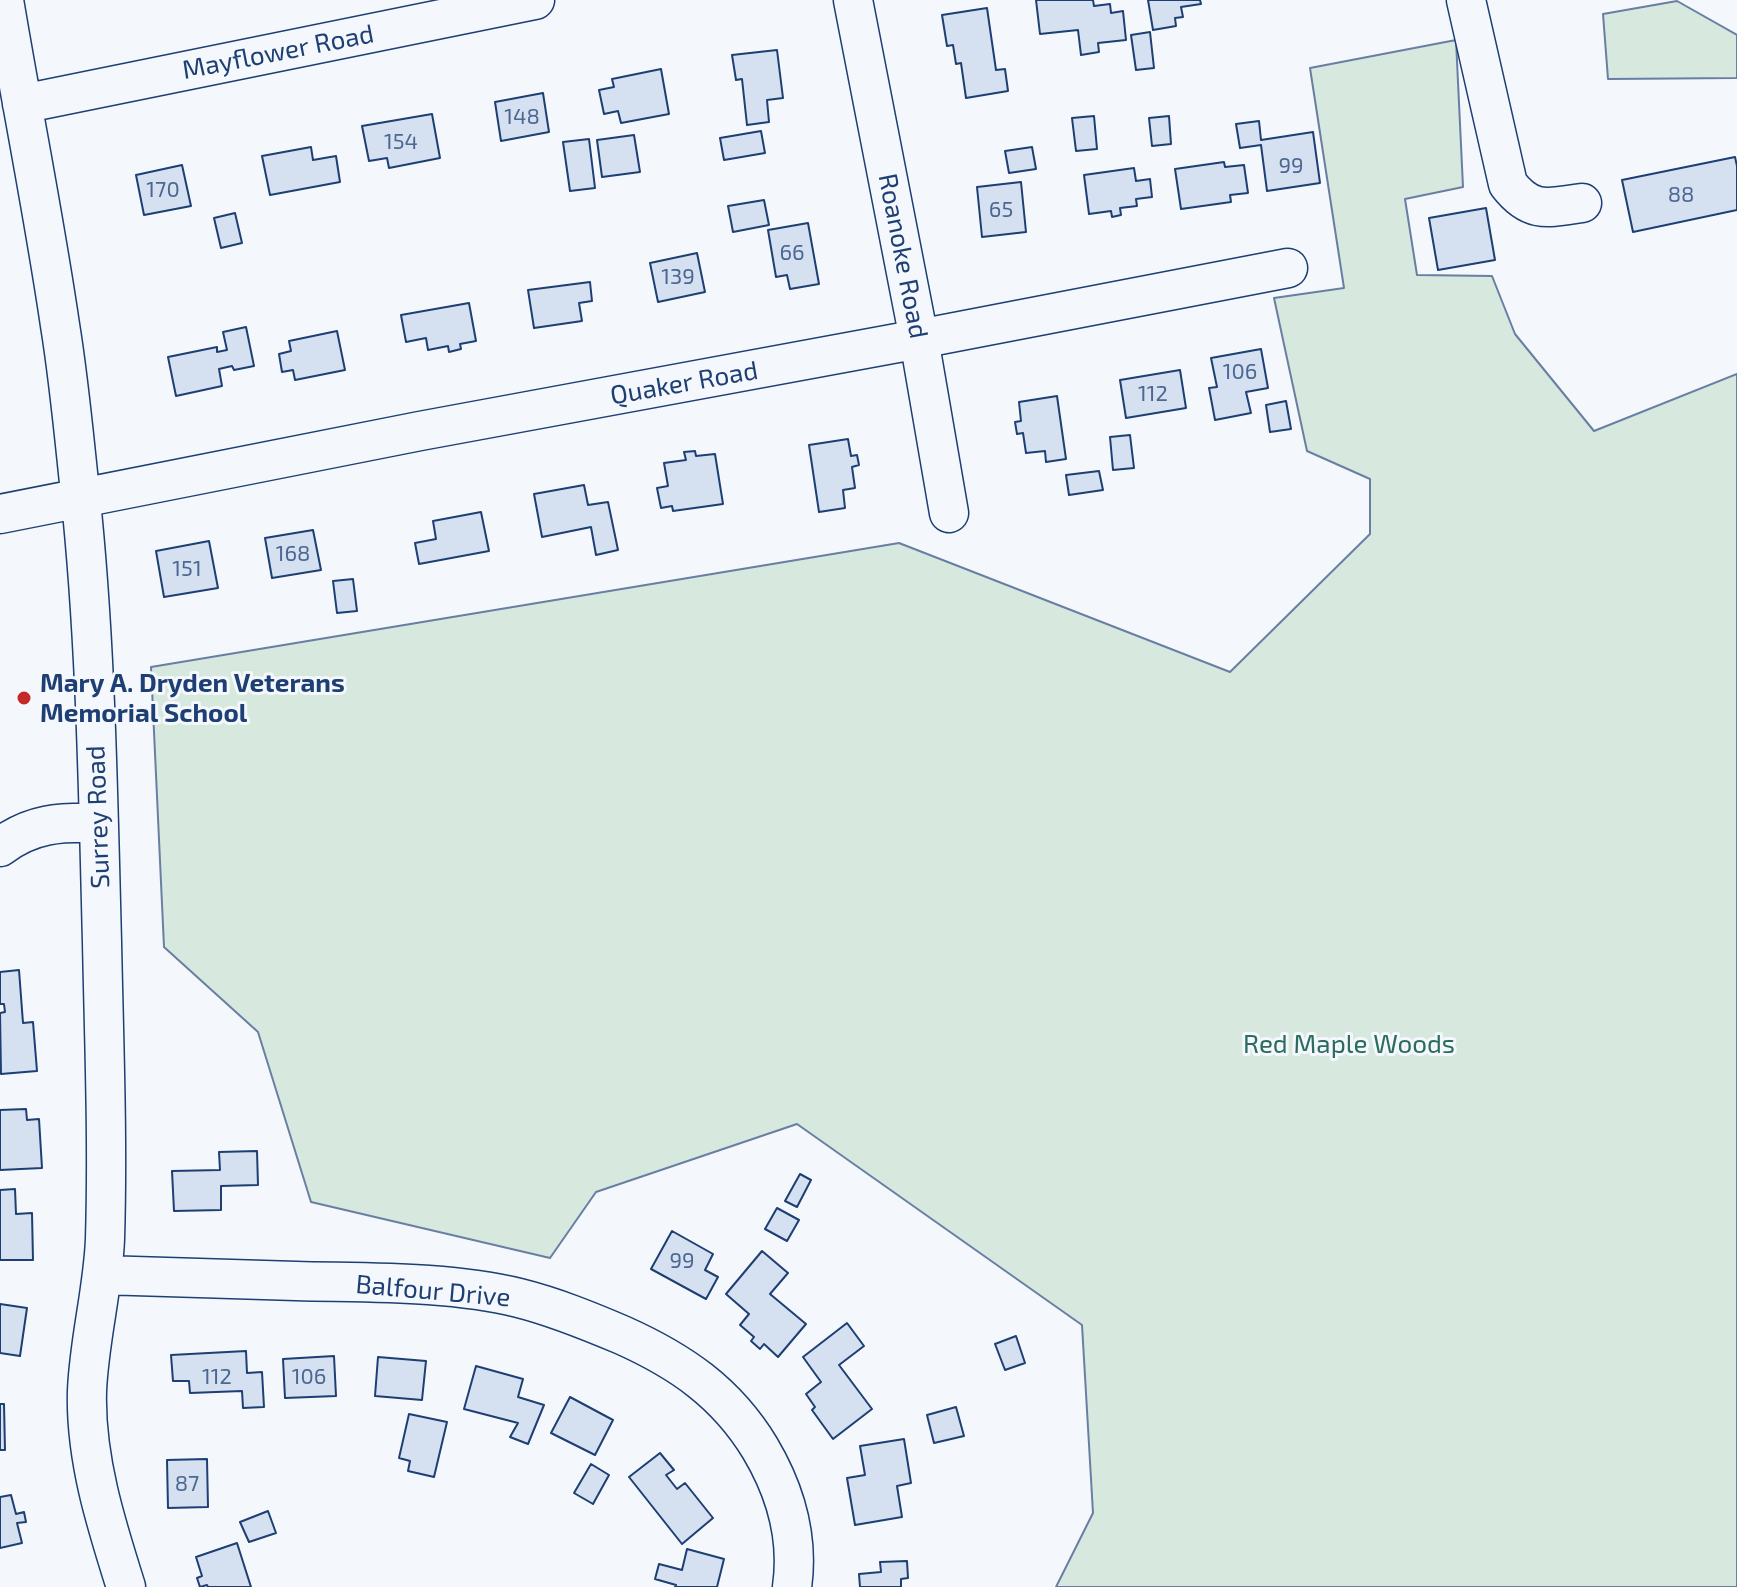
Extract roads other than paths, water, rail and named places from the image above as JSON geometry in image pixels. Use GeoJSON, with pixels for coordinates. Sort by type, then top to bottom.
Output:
{"type":"FeatureCollection","features":[{"type":"Feature","properties":{"kind":"street","name":"Surrey Road"},"geometry":{"type":"LineString","coordinates":[[4,0],[60,324],[81,498],[92,659],[106,1172],[102,1275],[88,1377],[88,1416],[99,1493],[126,1587]]}},
{"type":"Feature","properties":{"kind":"street","name":"Mayflower Road"},"geometry":{"type":"LineString","coordinates":[[22,104],[535,0]]}},
{"type":"Feature","properties":{"kind":"street","name":"Roanoke Road"},"geometry":{"type":"LineString","coordinates":[[853,0],[919,339],[949,513]]}},
{"type":"Feature","properties":{"kind":"street"},"geometry":{"type":"LineString","coordinates":[[1466,0],[1508,184],[1518,197],[1535,207],[1582,203]]}},
{"type":"Feature","properties":{"kind":"street","name":"Quaker Road"},"geometry":{"type":"LineString","coordinates":[[0,514],[420,431],[1288,268]]}},
{"type":"Feature","properties":{"kind":"street"},"geometry":{"type":"LineString","coordinates":[[0,847],[36,827],[61,822],[98,823]]}},
{"type":"Feature","properties":{"kind":"street","name":"Balfour Drive"},"geometry":{"type":"LineString","coordinates":[[102,1275],[413,1284],[484,1292],[550,1307],[639,1343],[665,1355],[706,1384],[737,1415],[754,1438],[781,1490],[787,1512],[794,1557],[792,1587]]}},
{"type":"Feature","properties":{"kind":"place","name":"Mary A. Dryden Veterans Memorial School"},"geometry":{"type":"Point","coordinates":[24,698]}},
{"type":"Feature","properties":{"kind":"park label","name":"Red Maple Woods"},"geometry":{"type":"Point","coordinates":[1349,1044]}}]}
